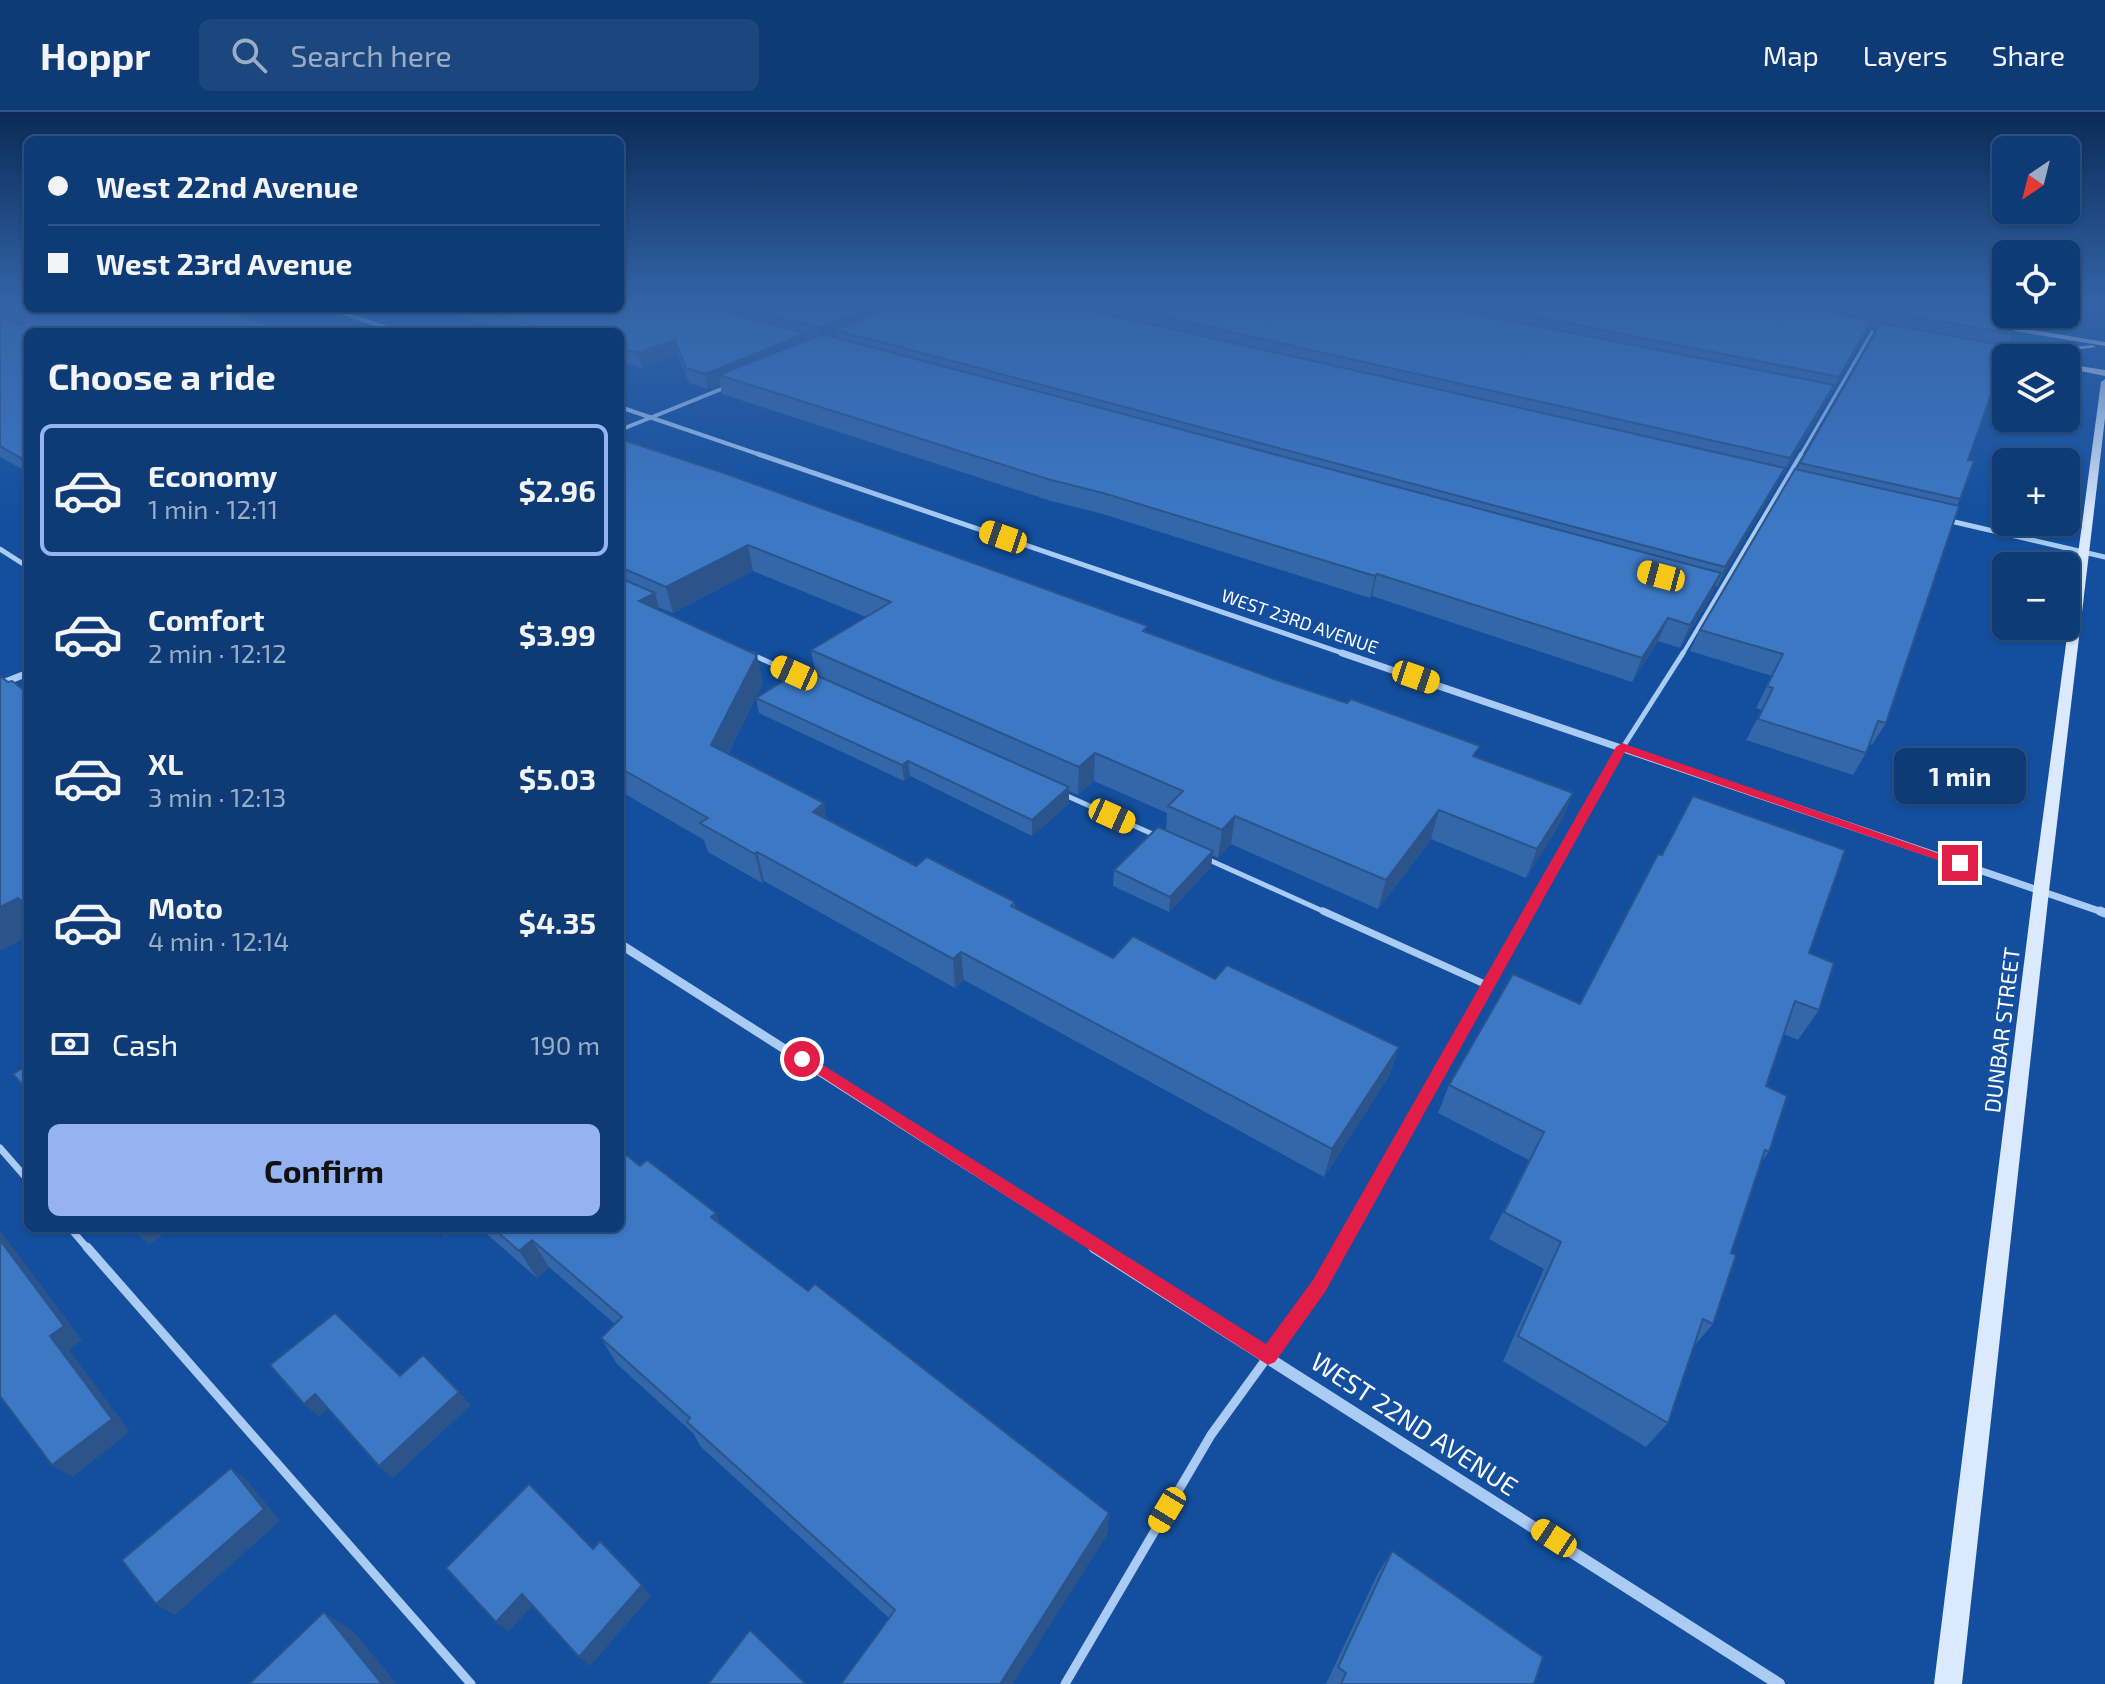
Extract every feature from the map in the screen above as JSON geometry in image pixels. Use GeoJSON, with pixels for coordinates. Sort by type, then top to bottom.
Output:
{"type":"FeatureCollection","features":[{"type":"Feature","properties":{"kind":"main road","name":"DUNBAR STREET"},"geometry":{"type":"LineString","coordinates":[[1948,1684],[2041,891],[2105,382]]}},
{"type":"Feature","properties":{"kind":"street"},"geometry":{"type":"LineString","coordinates":[[624,428],[730,385]]}},
{"type":"Feature","properties":{"kind":"street","name":"WEST 23RD AVENUE"},"geometry":{"type":"LineString","coordinates":[[624,408],[2105,913]]}},
{"type":"Feature","properties":{"kind":"street"},"geometry":{"type":"LineString","coordinates":[[1769,479],[1800,486]]}},
{"type":"Feature","properties":{"kind":"street"},"geometry":{"type":"LineString","coordinates":[[1935,518],[2105,557]]}},
{"type":"Feature","properties":{"kind":"street"},"geometry":{"type":"LineString","coordinates":[[0,549],[24,564]]}},
{"type":"Feature","properties":{"kind":"street"},"geometry":{"type":"LineString","coordinates":[[0,684],[24,675]]}},
{"type":"Feature","properties":{"kind":"street","name":"WEST 22ND AVENUE"},"geometry":{"type":"LineString","coordinates":[[624,947],[1779,1684]]}},
{"type":"Feature","properties":{"kind":"lane"},"geometry":{"type":"LineString","coordinates":[[1065,1684],[1211,1435],[1319,1286],[1622,747],[1721,593],[1847,375]]}},
{"type":"Feature","properties":{"kind":"lane"},"geometry":{"type":"LineString","coordinates":[[1706,589],[1721,593]]}},
{"type":"Feature","properties":{"kind":"lane"},"geometry":{"type":"LineString","coordinates":[[736,647],[808,680]]}},
{"type":"Feature","properties":{"kind":"lane"},"geometry":{"type":"LineString","coordinates":[[1054,790],[1170,842]]}},
{"type":"Feature","properties":{"kind":"lane"},"geometry":{"type":"LineString","coordinates":[[1199,855],[1489,986]]}},
{"type":"Feature","properties":{"kind":"lane"},"geometry":{"type":"LineString","coordinates":[[0,1148],[24,1175]]}},
{"type":"Feature","properties":{"kind":"lane"},"geometry":{"type":"LineString","coordinates":[[74,1232],[471,1684]]}},
{"type":"Feature","properties":{"kind":"building"},"geometry":{"type":"Polygon","coordinates":[[[0,375],[24,375],[24,460],[0,446],[0,375]]]}},
{"type":"Feature","properties":{"kind":"building"},"geometry":{"type":"Polygon","coordinates":[[[720,375],[978,375],[1721,573],[1690,625],[1668,618],[1642,658],[1377,574],[1375,576],[1051,480],[720,375]]]}},
{"type":"Feature","properties":{"kind":"building"},"geometry":{"type":"Polygon","coordinates":[[[1006,375],[1376,375],[1785,468],[1725,567],[1006,375]]]}},
{"type":"Feature","properties":{"kind":"building"},"geometry":{"type":"Polygon","coordinates":[[[1423,375],[1786,375],[1834,385],[1790,458],[1423,375]]]}},
{"type":"Feature","properties":{"kind":"building"},"geometry":{"type":"Polygon","coordinates":[[[1851,375],[1992,375],[1992,392],[1968,460],[1974,461],[1960,499],[1800,463],[1851,375]]]}},
{"type":"Feature","properties":{"kind":"building"},"geometry":{"type":"Polygon","coordinates":[[[624,440],[721,472],[1148,626],[1143,631],[1277,680],[1347,703],[1351,699],[1480,746],[1473,756],[1573,793],[1537,849],[1439,810],[1386,880],[1235,816],[1222,830],[1168,806],[1183,791],[1095,753],[1079,767],[811,650],[891,602],[748,545],[666,587],[624,569],[624,440]]]}},
{"type":"Feature","properties":{"kind":"building"},"geometry":{"type":"Polygon","coordinates":[[[1795,469],[1959,506],[1886,723],[1878,721],[1866,753],[1758,719],[1773,688],[1767,686],[1783,654],[1700,630],[1795,469]]]}},
{"type":"Feature","properties":{"kind":"building"},"geometry":{"type":"Polygon","coordinates":[[[624,580],[655,593],[639,601],[757,655],[711,745],[824,803],[813,812],[916,866],[927,857],[1015,902],[1011,906],[1113,958],[1133,936],[1215,979],[1227,965],[1399,1047],[1332,1149],[961,952],[953,959],[757,852],[755,854],[700,823],[708,818],[624,770],[624,580]]]}},
{"type":"Feature","properties":{"kind":"building"},"geometry":{"type":"Polygon","coordinates":[[[802,669],[1069,787],[1032,820],[908,761],[902,765],[756,698],[802,669]]]}},
{"type":"Feature","properties":{"kind":"building"},"geometry":{"type":"Polygon","coordinates":[[[0,676],[24,690],[24,903],[18,898],[0,907],[0,676]]]}},
{"type":"Feature","properties":{"kind":"building"},"geometry":{"type":"Polygon","coordinates":[[[1693,796],[1845,850],[1809,953],[1834,963],[1819,1010],[1795,1001],[1766,1086],[1787,1096],[1769,1152],[1765,1150],[1731,1253],[1736,1255],[1713,1324],[1703,1319],[1668,1423],[1518,1336],[1561,1242],[1504,1212],[1544,1132],[1449,1085],[1513,974],[1580,1004],[1658,854],[1662,855],[1693,796]]]}},
{"type":"Feature","properties":{"kind":"building"},"geometry":{"type":"Polygon","coordinates":[[[1158,827],[1213,851],[1170,897],[1114,870],[1158,827]]]}},
{"type":"Feature","properties":{"kind":"building"},"geometry":{"type":"Polygon","coordinates":[[[24,1067],[24,1086],[13,1074],[24,1067]]]}},
{"type":"Feature","properties":{"kind":"building"},"geometry":{"type":"Polygon","coordinates":[[[624,1153],[640,1166],[647,1160],[716,1213],[711,1217],[808,1291],[815,1284],[1109,1513],[1000,1684],[841,1684],[895,1610],[687,1422],[690,1418],[601,1338],[622,1317],[532,1240],[519,1251],[498,1232],[624,1232],[624,1153]]]}},
{"type":"Feature","properties":{"kind":"building"},"geometry":{"type":"Polygon","coordinates":[[[0,1240],[64,1326],[50,1336],[112,1419],[52,1465],[0,1396],[0,1240]]]}},
{"type":"Feature","properties":{"kind":"building"},"geometry":{"type":"Polygon","coordinates":[[[335,1313],[400,1376],[423,1355],[459,1392],[379,1466],[315,1394],[304,1404],[270,1365],[335,1313]]]}},
{"type":"Feature","properties":{"kind":"building"},"geometry":{"type":"Polygon","coordinates":[[[231,1468],[264,1509],[156,1604],[122,1560],[231,1468]]]}},
{"type":"Feature","properties":{"kind":"building"},"geometry":{"type":"Polygon","coordinates":[[[529,1484],[593,1549],[600,1541],[642,1585],[579,1657],[522,1594],[496,1622],[446,1568],[529,1484]]]}},
{"type":"Feature","properties":{"kind":"building"},"geometry":{"type":"Polygon","coordinates":[[[1392,1551],[1543,1657],[1534,1684],[1341,1684],[1346,1673],[1338,1667],[1392,1551]]]}},
{"type":"Feature","properties":{"kind":"building"},"geometry":{"type":"Polygon","coordinates":[[[324,1612],[382,1684],[249,1684],[324,1612]]]}},
{"type":"Feature","properties":{"kind":"building"},"geometry":{"type":"Polygon","coordinates":[[[750,1630],[806,1684],[708,1684],[750,1630]]]}},
{"type":"Feature","properties":{"kind":"route"},"geometry":{"type":"LineString","coordinates":[[802,1059],[1268,1356],[1319,1286],[1622,747],[1960,863]]}}]}
